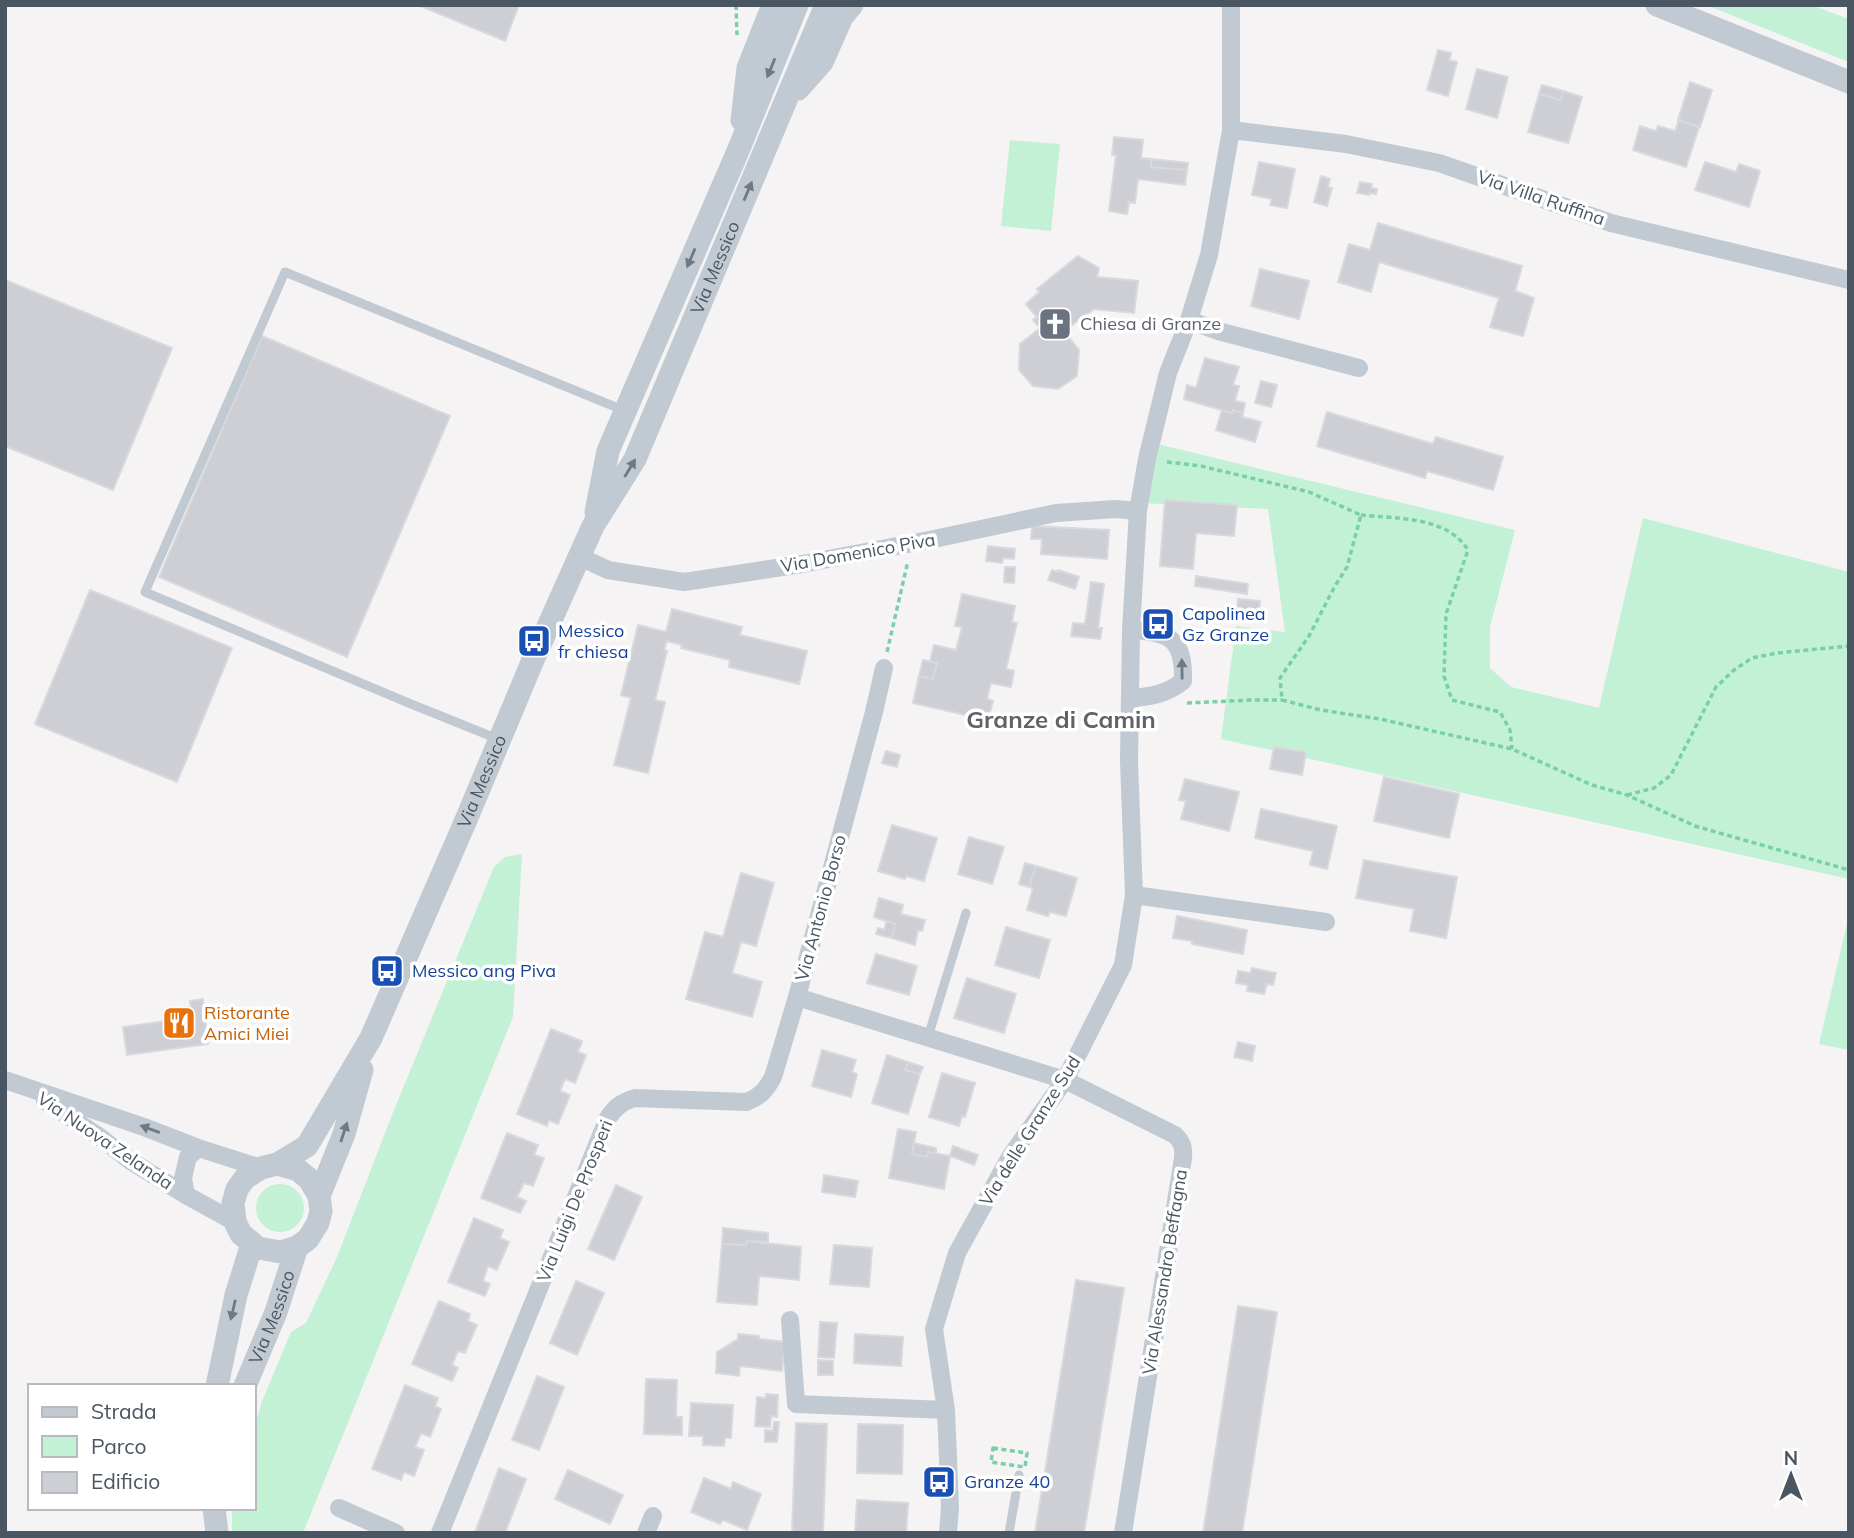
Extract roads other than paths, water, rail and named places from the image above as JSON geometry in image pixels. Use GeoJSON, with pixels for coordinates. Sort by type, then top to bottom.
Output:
{"type":"FeatureCollection","features":[{"type":"Feature","properties":{"kind":"street"},"geometry":{"type":"LineString","coordinates":[[738,150],[748,68],[773,5]]}},
{"type":"Feature","properties":{"kind":"street","name":"Via Messico"},"geometry":{"type":"LineString","coordinates":[[593,526],[608,451],[738,150],[797,5]]}},
{"type":"Feature","properties":{"kind":"street","name":"Via Messico"},"geometry":{"type":"LineString","coordinates":[[235,1222],[233,1203],[237,1189],[245,1178],[307,1146],[371,1038],[593,526],[635,459],[826,5]]}},
{"type":"Feature","properties":{"kind":"street"},"geometry":{"type":"LineString","coordinates":[[786,101],[822,62],[842,17],[852,5]]}},
{"type":"Feature","properties":{"kind":"street","name":"Via delle Granze Sud"},"geometry":{"type":"LineString","coordinates":[[948,1533],[950,1507],[946,1410],[934,1329],[957,1254],[1010,1157],[1065,1080],[1124,965],[1134,895],[1129,761],[1131,631],[1138,511],[1147,459],[1168,373],[1189,320],[1209,255],[1231,130],[1231,5]]}},
{"type":"Feature","properties":{"kind":"street"},"geometry":{"type":"LineString","coordinates":[[1657,5],[1849,82]]}},
{"type":"Feature","properties":{"kind":"street","name":"Via Villa Ruffina"},"geometry":{"type":"LineString","coordinates":[[1231,130],[1346,144],[1439,163],[1611,223],[1849,280]]}},
{"type":"Feature","properties":{"kind":"street"},"geometry":{"type":"LineString","coordinates":[[1189,320],[1218,331],[1359,368]]}},
{"type":"Feature","properties":{"kind":"street","name":"Via Domenico Piva"},"geometry":{"type":"LineString","coordinates":[[580,556],[608,570],[684,582],[802,564],[1056,513],[1116,509],[1138,511]]}},
{"type":"Feature","properties":{"kind":"street"},"geometry":{"type":"LineString","coordinates":[[1130,698],[1156,695],[1173,689],[1183,681],[1183,663],[1178,646],[1152,631],[1131,631]]}},
{"type":"Feature","properties":{"kind":"street","name":"Via Antonio Borso"},"geometry":{"type":"LineString","coordinates":[[884,668],[797,998],[1065,1080]]}},
{"type":"Feature","properties":{"kind":"street"},"geometry":{"type":"LineString","coordinates":[[1134,895],[1326,922]]}},
{"type":"Feature","properties":{"kind":"street","name":"Via Luigi De Prosperi"},"geometry":{"type":"LineString","coordinates":[[440,1533],[614,1108],[635,1098],[746,1102],[759,1097],[773,1077],[797,998]]}},
{"type":"Feature","properties":{"kind":"street","name":"Via Messico"},"geometry":{"type":"LineString","coordinates":[[217,1384],[236,1295],[252,1244],[258,1248],[281,1252],[308,1239],[318,1223],[321,1211],[319,1196],[344,1134],[371,1038]]}},
{"type":"Feature","properties":{"kind":"street","name":"Via Nuova Zelanda"},"geometry":{"type":"LineString","coordinates":[[5,1080],[198,1148],[269,1166]]}},
{"type":"Feature","properties":{"kind":"street","name":"Via Alessandro Beffagna"},"geometry":{"type":"LineString","coordinates":[[1065,1080],[1175,1135],[1184,1149],[1124,1533]]}},
{"type":"Feature","properties":{"kind":"street","name":"Via Nuova Zelanda"},"geometry":{"type":"LineString","coordinates":[[24,1088],[100,1137],[129,1160],[235,1222]]}},
{"type":"Feature","properties":{"kind":"street","name":"Via Nuova Zelanda"},"geometry":{"type":"LineString","coordinates":[[186,1195],[183,1178],[188,1157],[198,1148]]}},
{"type":"Feature","properties":{"kind":"street"},"geometry":{"type":"LineString","coordinates":[[269,1166],[298,1170],[309,1179],[319,1196]]}},
{"type":"Feature","properties":{"kind":"street"},"geometry":{"type":"LineString","coordinates":[[235,1222],[241,1234],[252,1244]]}},
{"type":"Feature","properties":{"kind":"street","name":"Via Messico"},"geometry":{"type":"LineString","coordinates":[[245,1384],[276,1312],[296,1247]]}},
{"type":"Feature","properties":{"kind":"street"},"geometry":{"type":"LineString","coordinates":[[790,1320],[796,1404],[946,1410]]}},
{"type":"Feature","properties":{"kind":"street"},"geometry":{"type":"LineString","coordinates":[[339,1508],[396,1533]]}},
{"type":"Feature","properties":{"kind":"street"},"geometry":{"type":"LineString","coordinates":[[214,1510],[218,1533]]}},
{"type":"Feature","properties":{"kind":"lane"},"geometry":{"type":"LineString","coordinates":[[499,740],[145,592],[285,272],[626,411]]}},
{"type":"Feature","properties":{"kind":"lane"},"geometry":{"type":"LineString","coordinates":[[928,1037],[966,913]]}},
{"type":"Feature","properties":{"kind":"lane"},"geometry":{"type":"LineString","coordinates":[[1009,1533],[1019,1475]]}},
{"type":"Feature","properties":{"kind":"place","name":"Chiesa di Granze"},"geometry":{"type":"Point","coordinates":[1055,324]}},
{"type":"Feature","properties":{"kind":"place","name":"Capolinea Gz Granze"},"geometry":{"type":"Point","coordinates":[1158,624]}},
{"type":"Feature","properties":{"kind":"place","name":"Messico fr chiesa"},"geometry":{"type":"Point","coordinates":[534,641]}},
{"type":"Feature","properties":{"kind":"place","name":"Messico ang Piva"},"geometry":{"type":"Point","coordinates":[387,971]}},
{"type":"Feature","properties":{"kind":"place","name":"Ristorante Amici Miei"},"geometry":{"type":"Point","coordinates":[179,1023]}},
{"type":"Feature","properties":{"kind":"place","name":"Granze 40"},"geometry":{"type":"Point","coordinates":[939,1482]}},
{"type":"Feature","properties":{"kind":"district","name":"Granze di Camin"},"geometry":{"type":"Point","coordinates":[1061,720]}}]}
